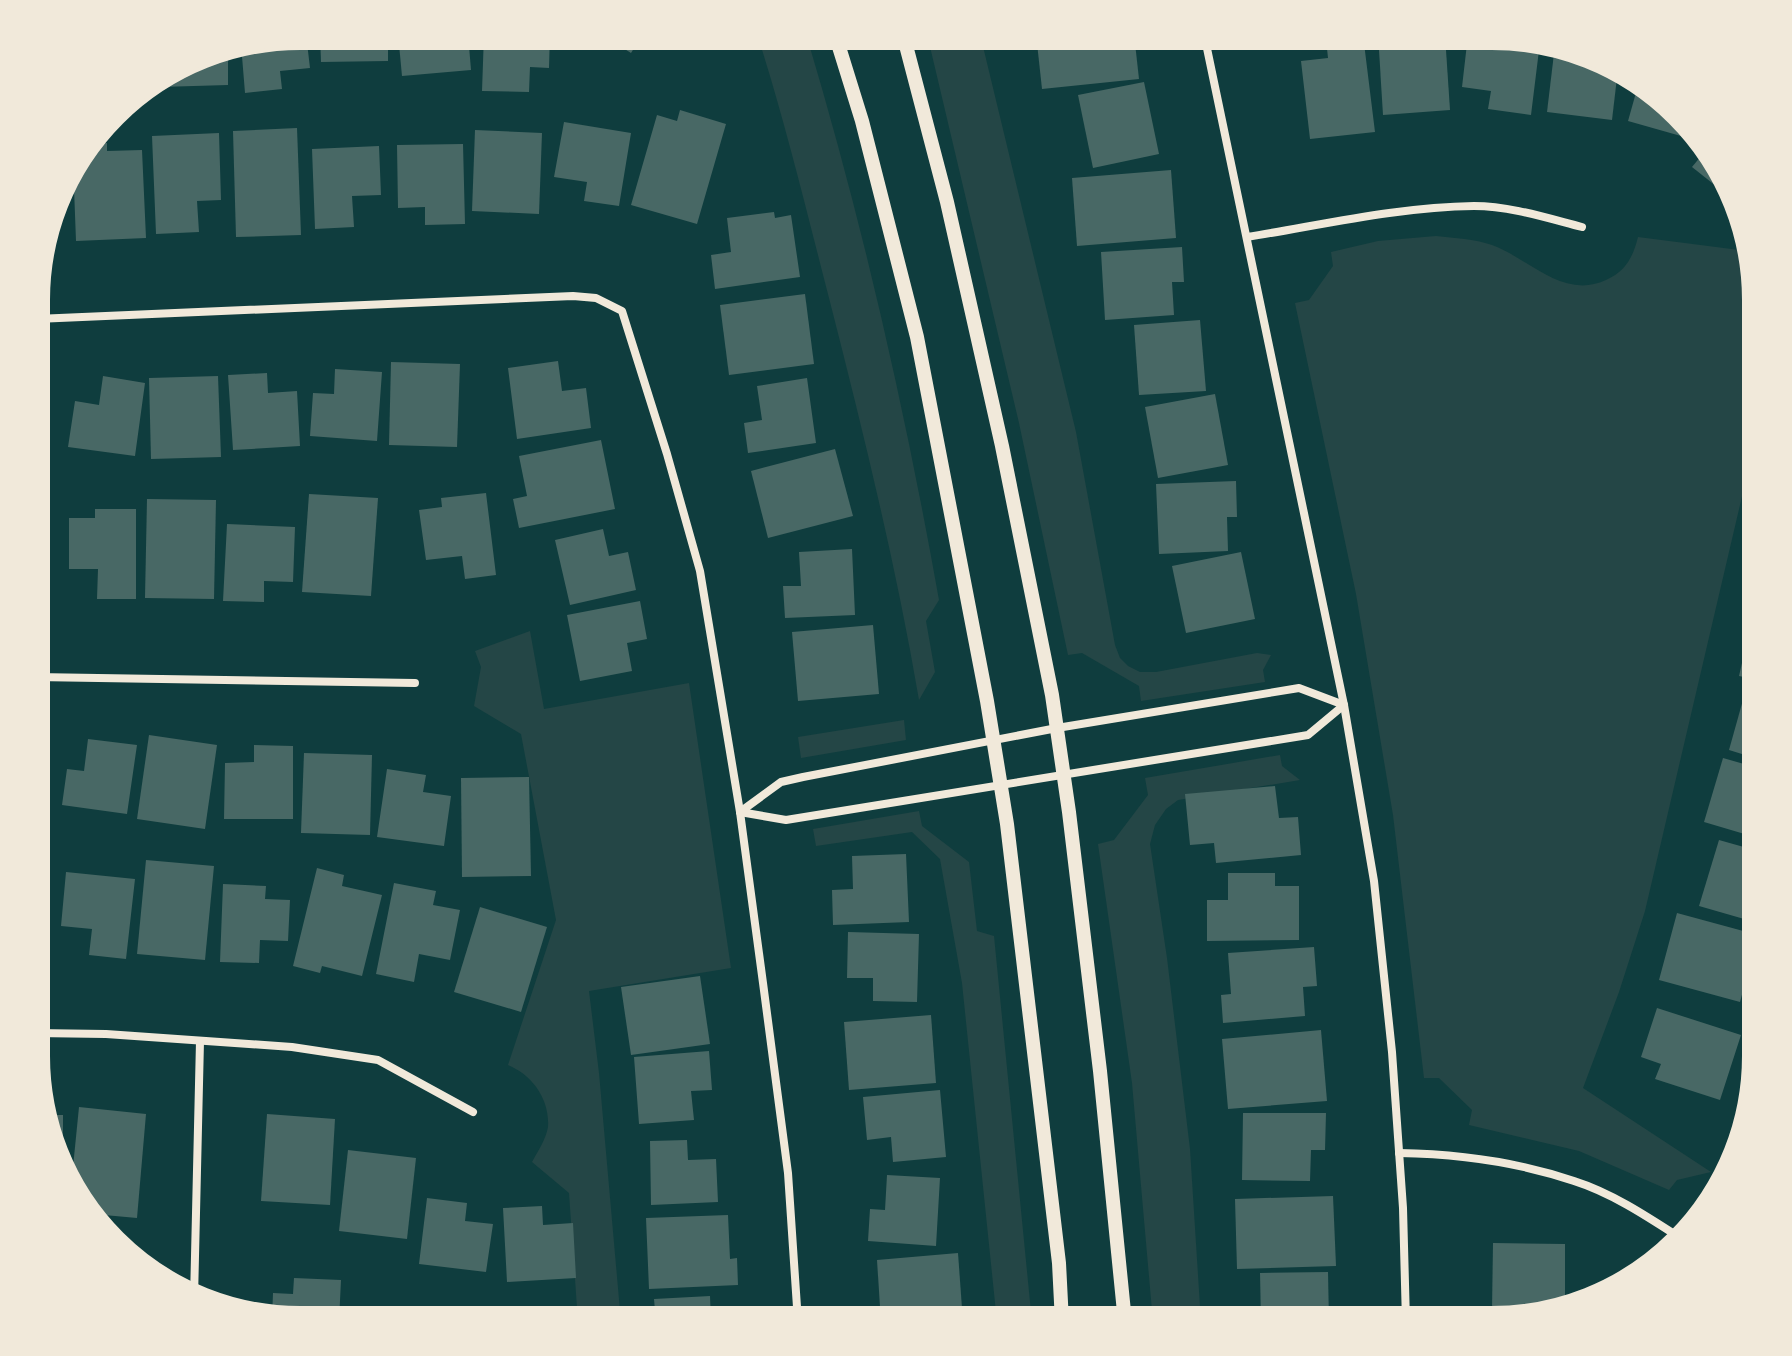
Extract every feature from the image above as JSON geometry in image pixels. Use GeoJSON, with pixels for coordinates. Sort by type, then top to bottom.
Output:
{"type":"FeatureCollection","features":[{"type":"Feature","properties":{"kind":"street"},"geometry":{"type":"LineString","coordinates":[[839,48],[862,121],[917,337],[1000,784],[1051,1201],[1061,1308]]}},
{"type":"Feature","properties":{"kind":"street"},"geometry":{"type":"LineString","coordinates":[[907,49],[947,202],[1002,446],[1057,728],[1100,1071],[1124,1308]]}},
{"type":"Feature","properties":{"kind":"street"},"geometry":{"type":"LineString","coordinates":[[1207,49],[1344,705],[1374,881],[1392,1052],[1405,1308]]}},
{"type":"Feature","properties":{"kind":"street"},"geometry":{"type":"LineString","coordinates":[[1247,237],[1404,211],[1476,206],[1530,213],[1582,227]]}},
{"type":"Feature","properties":{"kind":"street"},"geometry":{"type":"LineString","coordinates":[[48,318],[573,296],[596,298],[622,311],[700,571],[740,812],[788,1173],[797,1307]]}},
{"type":"Feature","properties":{"kind":"street"},"geometry":{"type":"LineString","coordinates":[[48,677],[415,683]]}},
{"type":"Feature","properties":{"kind":"street"},"geometry":{"type":"LineString","coordinates":[[740,812],[781,782],[1057,728],[1299,688],[1344,705]]}},
{"type":"Feature","properties":{"kind":"street"},"geometry":{"type":"LineString","coordinates":[[740,812],[786,820],[1308,735],[1344,705]]}},
{"type":"Feature","properties":{"kind":"street"},"geometry":{"type":"LineString","coordinates":[[49,1033],[106,1034],[292,1047],[378,1060],[473,1112]]}},
{"type":"Feature","properties":{"kind":"street"},"geometry":{"type":"LineString","coordinates":[[194,1284],[200,1041]]}},
{"type":"Feature","properties":{"kind":"street"},"geometry":{"type":"LineString","coordinates":[[1399,1153],[1446,1154],[1505,1163],[1576,1181],[1647,1215],[1671,1232]]}},
{"type":"Feature","properties":{"kind":"shaded area"},"geometry":{"type":"Polygon","coordinates":[[[761,48],[810,48],[864,244],[912,457],[939,600],[926,621],[935,672],[919,700],[889,549],[854,398],[761,48]]]}},
{"type":"Feature","properties":{"kind":"shaded area"},"geometry":{"type":"Polygon","coordinates":[[[930,49],[984,49],[1076,432],[1115,645],[1120,658],[1140,672],[1156,672],[1257,653],[1271,655],[1263,670],[1265,682],[1141,701],[1139,686],[1082,653],[1068,655],[1019,423],[930,49]]]}},
{"type":"Feature","properties":{"kind":"shaded area"},"geometry":{"type":"Polygon","coordinates":[[[1436,236],[1471,240],[1506,251],[1547,275],[1575,285],[1590,285],[1619,272],[1631,257],[1638,237],[1739,250],[1744,300],[1744,489],[1645,911],[1583,1088],[1711,1172],[1677,1180],[1669,1190],[1579,1151],[1469,1125],[1472,1110],[1439,1078],[1424,1078],[1393,815],[1356,594],[1295,303],[1309,300],[1333,266],[1331,252],[1378,241],[1436,236]]]}},
{"type":"Feature","properties":{"kind":"shaded area"},"geometry":{"type":"Polygon","coordinates":[[[530,631],[544,709],[689,683],[731,968],[589,991],[620,1307],[577,1307],[569,1193],[532,1162],[547,1131],[546,1107],[532,1082],[508,1065],[556,920],[521,734],[474,706],[481,667],[475,651],[530,631]]]}},
{"type":"Feature","properties":{"kind":"shaded area"},"geometry":{"type":"Polygon","coordinates":[[[904,720],[906,740],[801,758],[798,737],[904,720]]]}},
{"type":"Feature","properties":{"kind":"shaded area"},"geometry":{"type":"Polygon","coordinates":[[[1280,755],[1282,766],[1300,780],[1178,800],[1166,809],[1155,825],[1150,844],[1190,1149],[1200,1308],[1152,1308],[1132,1083],[1098,844],[1114,840],[1148,795],[1145,778],[1280,755]]]}},
{"type":"Feature","properties":{"kind":"shaded area"},"geometry":{"type":"Polygon","coordinates":[[[919,811],[922,826],[969,862],[977,931],[994,936],[1031,1308],[996,1308],[962,983],[940,859],[912,832],[816,846],[813,829],[919,811]]]}},
{"type":"Feature","properties":{"kind":"building"},"geometry":{"type":"Polygon","coordinates":[[[308,48],[310,68],[280,71],[282,89],[245,93],[242,55],[267,50],[308,48]]]}},
{"type":"Feature","properties":{"kind":"building"},"geometry":{"type":"Polygon","coordinates":[[[321,48],[388,48],[388,61],[321,62],[321,48]]]}},
{"type":"Feature","properties":{"kind":"building"},"geometry":{"type":"Polygon","coordinates":[[[399,48],[469,48],[471,70],[402,76],[399,48]]]}},
{"type":"Feature","properties":{"kind":"building"},"geometry":{"type":"Polygon","coordinates":[[[484,48],[550,48],[549,68],[530,67],[529,92],[482,91],[484,48]]]}},
{"type":"Feature","properties":{"kind":"building"},"geometry":{"type":"Polygon","coordinates":[[[1038,49],[1136,49],[1139,79],[1042,89],[1038,49]]]}},
{"type":"Feature","properties":{"kind":"building"},"geometry":{"type":"Polygon","coordinates":[[[1327,49],[1365,49],[1375,132],[1310,139],[1301,61],[1328,58],[1327,49]]]}},
{"type":"Feature","properties":{"kind":"building"},"geometry":{"type":"Polygon","coordinates":[[[1379,49],[1446,49],[1450,110],[1383,115],[1379,49]]]}},
{"type":"Feature","properties":{"kind":"building"},"geometry":{"type":"Polygon","coordinates":[[[1466,49],[1539,53],[1531,115],[1488,109],[1491,91],[1462,87],[1466,49]]]}},
{"type":"Feature","properties":{"kind":"building"},"geometry":{"type":"Polygon","coordinates":[[[1554,56],[1588,67],[1617,81],[1612,120],[1547,112],[1554,56]]]}},
{"type":"Feature","properties":{"kind":"building"},"geometry":{"type":"Polygon","coordinates":[[[228,59],[228,85],[167,87],[204,67],[228,59]]]}},
{"type":"Feature","properties":{"kind":"building"},"geometry":{"type":"Polygon","coordinates":[[[1144,82],[1159,154],[1093,168],[1078,95],[1144,82]]]}},
{"type":"Feature","properties":{"kind":"building"},"geometry":{"type":"Polygon","coordinates":[[[1636,93],[1683,137],[1628,121],[1636,93]]]}},
{"type":"Feature","properties":{"kind":"building"},"geometry":{"type":"Polygon","coordinates":[[[680,110],[726,124],[697,224],[631,205],[657,115],[677,121],[680,110]]]}},
{"type":"Feature","properties":{"kind":"building"},"geometry":{"type":"Polygon","coordinates":[[[564,122],[631,133],[619,206],[584,201],[587,182],[554,177],[564,122]]]}},
{"type":"Feature","properties":{"kind":"building"},"geometry":{"type":"Polygon","coordinates":[[[297,128],[301,235],[236,237],[233,131],[297,128]]]}},
{"type":"Feature","properties":{"kind":"building"},"geometry":{"type":"Polygon","coordinates":[[[475,130],[542,133],[539,214],[472,211],[475,130]]]}},
{"type":"Feature","properties":{"kind":"building"},"geometry":{"type":"Polygon","coordinates":[[[219,133],[221,200],[197,201],[199,232],[156,234],[152,136],[219,133]]]}},
{"type":"Feature","properties":{"kind":"building"},"geometry":{"type":"Polygon","coordinates":[[[107,143],[107,151],[142,150],[146,238],[76,241],[74,190],[90,160],[107,143]]]}},
{"type":"Feature","properties":{"kind":"building"},"geometry":{"type":"Polygon","coordinates":[[[463,144],[465,224],[425,225],[425,207],[398,208],[397,145],[463,144]]]}},
{"type":"Feature","properties":{"kind":"building"},"geometry":{"type":"Polygon","coordinates":[[[379,146],[381,195],[352,196],[354,227],[315,229],[312,149],[379,146]]]}},
{"type":"Feature","properties":{"kind":"building"},"geometry":{"type":"Polygon","coordinates":[[[1700,157],[1717,187],[1692,167],[1700,157]]]}},
{"type":"Feature","properties":{"kind":"building"},"geometry":{"type":"Polygon","coordinates":[[[1171,170],[1176,238],[1077,246],[1072,178],[1171,170]]]}},
{"type":"Feature","properties":{"kind":"building"},"geometry":{"type":"Polygon","coordinates":[[[774,212],[775,218],[791,215],[800,277],[715,289],[711,255],[731,252],[727,218],[774,212]]]}},
{"type":"Feature","properties":{"kind":"building"},"geometry":{"type":"Polygon","coordinates":[[[1182,247],[1184,282],[1172,282],[1174,315],[1105,320],[1101,252],[1182,247]]]}},
{"type":"Feature","properties":{"kind":"building"},"geometry":{"type":"Polygon","coordinates":[[[805,294],[814,364],[729,375],[720,305],[805,294]]]}},
{"type":"Feature","properties":{"kind":"building"},"geometry":{"type":"Polygon","coordinates":[[[1200,320],[1206,391],[1139,395],[1134,325],[1200,320]]]}},
{"type":"Feature","properties":{"kind":"building"},"geometry":{"type":"Polygon","coordinates":[[[558,361],[562,391],[586,388],[591,428],[517,439],[508,368],[558,361]]]}},
{"type":"Feature","properties":{"kind":"building"},"geometry":{"type":"Polygon","coordinates":[[[391,362],[460,364],[457,447],[389,445],[391,362]]]}},
{"type":"Feature","properties":{"kind":"building"},"geometry":{"type":"Polygon","coordinates":[[[335,369],[382,372],[377,441],[310,436],[313,393],[334,394],[335,369]]]}},
{"type":"Feature","properties":{"kind":"building"},"geometry":{"type":"Polygon","coordinates":[[[267,373],[268,393],[297,391],[300,446],[233,450],[228,375],[267,373]]]}},
{"type":"Feature","properties":{"kind":"building"},"geometry":{"type":"Polygon","coordinates":[[[103,376],[145,383],[135,456],[68,447],[75,401],[99,405],[103,376]]]}},
{"type":"Feature","properties":{"kind":"building"},"geometry":{"type":"Polygon","coordinates":[[[218,376],[221,457],[151,459],[149,378],[218,376]]]}},
{"type":"Feature","properties":{"kind":"building"},"geometry":{"type":"Polygon","coordinates":[[[807,378],[816,443],[748,453],[744,423],[762,420],[757,386],[807,378]]]}},
{"type":"Feature","properties":{"kind":"building"},"geometry":{"type":"Polygon","coordinates":[[[1215,394],[1228,465],[1158,478],[1145,407],[1215,394]]]}},
{"type":"Feature","properties":{"kind":"building"},"geometry":{"type":"Polygon","coordinates":[[[601,440],[615,509],[519,528],[513,499],[527,496],[519,456],[601,440]]]}},
{"type":"Feature","properties":{"kind":"building"},"geometry":{"type":"Polygon","coordinates":[[[835,449],[853,516],[768,538],[751,471],[835,449]]]}},
{"type":"Feature","properties":{"kind":"building"},"geometry":{"type":"Polygon","coordinates":[[[1236,481],[1237,517],[1227,517],[1228,551],[1159,554],[1156,484],[1236,481]]]}},
{"type":"Feature","properties":{"kind":"building"},"geometry":{"type":"Polygon","coordinates":[[[486,493],[496,575],[465,579],[462,556],[426,560],[419,510],[442,507],[441,498],[486,493]]]}},
{"type":"Feature","properties":{"kind":"building"},"geometry":{"type":"Polygon","coordinates":[[[309,494],[378,498],[371,596],[302,592],[309,494]]]}},
{"type":"Feature","properties":{"kind":"building"},"geometry":{"type":"Polygon","coordinates":[[[147,499],[216,500],[214,599],[145,598],[147,499]]]}},
{"type":"Feature","properties":{"kind":"building"},"geometry":{"type":"Polygon","coordinates":[[[95,509],[136,509],[136,599],[97,599],[98,569],[69,569],[69,518],[95,518],[95,509]]]}},
{"type":"Feature","properties":{"kind":"building"},"geometry":{"type":"Polygon","coordinates":[[[227,524],[295,527],[293,582],[264,581],[264,602],[223,601],[227,524]]]}},
{"type":"Feature","properties":{"kind":"building"},"geometry":{"type":"Polygon","coordinates":[[[603,529],[609,556],[628,552],[636,590],[570,605],[555,540],[603,529]]]}},
{"type":"Feature","properties":{"kind":"building"},"geometry":{"type":"Polygon","coordinates":[[[852,549],[855,615],[785,618],[783,586],[801,586],[799,552],[852,549]]]}},
{"type":"Feature","properties":{"kind":"building"},"geometry":{"type":"Polygon","coordinates":[[[1241,552],[1255,619],[1186,633],[1172,566],[1241,552]]]}},
{"type":"Feature","properties":{"kind":"building"},"geometry":{"type":"Polygon","coordinates":[[[640,601],[647,639],[627,643],[632,671],[580,681],[567,615],[640,601]]]}},
{"type":"Feature","properties":{"kind":"building"},"geometry":{"type":"Polygon","coordinates":[[[873,625],[879,694],[798,701],[792,632],[873,625]]]}},
{"type":"Feature","properties":{"kind":"building"},"geometry":{"type":"Polygon","coordinates":[[[1744,656],[1744,677],[1739,676],[1744,656]]]}},
{"type":"Feature","properties":{"kind":"building"},"geometry":{"type":"Polygon","coordinates":[[[1743,698],[1743,754],[1729,750],[1743,698]]]}},
{"type":"Feature","properties":{"kind":"building"},"geometry":{"type":"Polygon","coordinates":[[[149,735],[217,745],[205,829],[137,819],[149,735]]]}},
{"type":"Feature","properties":{"kind":"building"},"geometry":{"type":"Polygon","coordinates":[[[88,739],[137,745],[127,814],[62,805],[67,769],[84,771],[88,739]]]}},
{"type":"Feature","properties":{"kind":"building"},"geometry":{"type":"Polygon","coordinates":[[[254,745],[293,746],[293,819],[224,819],[225,763],[254,762],[254,745]]]}},
{"type":"Feature","properties":{"kind":"building"},"geometry":{"type":"Polygon","coordinates":[[[304,753],[372,755],[370,835],[301,833],[304,753]]]}},
{"type":"Feature","properties":{"kind":"building"},"geometry":{"type":"Polygon","coordinates":[[[1723,758],[1743,764],[1743,834],[1704,822],[1723,758]]]}},
{"type":"Feature","properties":{"kind":"building"},"geometry":{"type":"Polygon","coordinates":[[[387,769],[426,775],[423,792],[451,796],[444,846],[377,837],[387,769]]]}},
{"type":"Feature","properties":{"kind":"building"},"geometry":{"type":"Polygon","coordinates":[[[529,777],[531,876],[462,877],[461,778],[529,777]]]}},
{"type":"Feature","properties":{"kind":"building"},"geometry":{"type":"Polygon","coordinates":[[[1275,786],[1279,818],[1298,817],[1301,855],[1216,863],[1214,843],[1190,845],[1185,794],[1275,786]]]}},
{"type":"Feature","properties":{"kind":"building"},"geometry":{"type":"Polygon","coordinates":[[[1719,840],[1743,847],[1743,919],[1699,906],[1719,840]]]}},
{"type":"Feature","properties":{"kind":"building"},"geometry":{"type":"Polygon","coordinates":[[[906,854],[909,922],[833,925],[832,890],[853,889],[852,856],[906,854]]]}},
{"type":"Feature","properties":{"kind":"building"},"geometry":{"type":"Polygon","coordinates":[[[146,860],[214,866],[205,960],[137,954],[146,860]]]}},
{"type":"Feature","properties":{"kind":"building"},"geometry":{"type":"Polygon","coordinates":[[[317,868],[344,875],[342,886],[382,895],[362,976],[322,966],[320,973],[293,966],[317,868]]]}},
{"type":"Feature","properties":{"kind":"building"},"geometry":{"type":"Polygon","coordinates":[[[66,872],[135,879],[126,959],[89,955],[92,929],[61,926],[66,872]]]}},
{"type":"Feature","properties":{"kind":"building"},"geometry":{"type":"Polygon","coordinates":[[[1228,873],[1275,873],[1275,886],[1299,886],[1299,940],[1207,941],[1207,900],[1228,900],[1228,873]]]}},
{"type":"Feature","properties":{"kind":"building"},"geometry":{"type":"Polygon","coordinates":[[[394,883],[436,891],[433,905],[460,910],[450,960],[419,954],[414,982],[376,974],[394,883]]]}},
{"type":"Feature","properties":{"kind":"building"},"geometry":{"type":"Polygon","coordinates":[[[223,884],[266,886],[265,899],[290,900],[288,941],[260,940],[259,963],[220,962],[223,884]]]}},
{"type":"Feature","properties":{"kind":"building"},"geometry":{"type":"Polygon","coordinates":[[[480,907],[547,927],[521,1012],[454,992],[480,907]]]}},
{"type":"Feature","properties":{"kind":"building"},"geometry":{"type":"Polygon","coordinates":[[[1677,913],[1743,931],[1743,990],[1740,1002],[1659,980],[1677,913]]]}},
{"type":"Feature","properties":{"kind":"building"},"geometry":{"type":"Polygon","coordinates":[[[848,932],[919,934],[917,1002],[873,1001],[873,978],[847,978],[848,932]]]}},
{"type":"Feature","properties":{"kind":"building"},"geometry":{"type":"Polygon","coordinates":[[[1314,947],[1317,986],[1303,987],[1305,1016],[1223,1023],[1221,995],[1231,994],[1228,953],[1314,947]]]}},
{"type":"Feature","properties":{"kind":"building"},"geometry":{"type":"Polygon","coordinates":[[[700,976],[710,1044],[631,1055],[621,987],[700,976]]]}},
{"type":"Feature","properties":{"kind":"building"},"geometry":{"type":"Polygon","coordinates":[[[1657,1008],[1741,1035],[1720,1100],[1655,1079],[1661,1064],[1641,1057],[1657,1008]]]}},
{"type":"Feature","properties":{"kind":"building"},"geometry":{"type":"Polygon","coordinates":[[[931,1015],[936,1083],[849,1090],[844,1022],[931,1015]]]}},
{"type":"Feature","properties":{"kind":"building"},"geometry":{"type":"Polygon","coordinates":[[[1321,1030],[1327,1101],[1228,1109],[1222,1039],[1321,1030]]]}},
{"type":"Feature","properties":{"kind":"building"},"geometry":{"type":"Polygon","coordinates":[[[709,1051],[712,1090],[691,1091],[694,1120],[639,1124],[634,1057],[709,1051]]]}},
{"type":"Feature","properties":{"kind":"building"},"geometry":{"type":"Polygon","coordinates":[[[940,1090],[946,1157],[893,1162],[891,1137],[867,1140],[863,1097],[940,1090]]]}},
{"type":"Feature","properties":{"kind":"building"},"geometry":{"type":"Polygon","coordinates":[[[79,1107],[146,1114],[137,1218],[105,1215],[90,1196],[73,1165],[79,1107]]]}},
{"type":"Feature","properties":{"kind":"building"},"geometry":{"type":"Polygon","coordinates":[[[1243,1113],[1326,1113],[1325,1150],[1311,1150],[1310,1181],[1242,1180],[1243,1113]]]}},
{"type":"Feature","properties":{"kind":"building"},"geometry":{"type":"Polygon","coordinates":[[[267,1114],[335,1119],[330,1205],[261,1201],[267,1114]]]}},
{"type":"Feature","properties":{"kind":"building"},"geometry":{"type":"Polygon","coordinates":[[[56,1115],[63,1115],[63,1140],[56,1115]]]}},
{"type":"Feature","properties":{"kind":"building"},"geometry":{"type":"Polygon","coordinates":[[[687,1140],[688,1160],[716,1159],[718,1202],[651,1205],[650,1141],[687,1140]]]}},
{"type":"Feature","properties":{"kind":"building"},"geometry":{"type":"Polygon","coordinates":[[[348,1150],[416,1158],[407,1239],[339,1231],[348,1150]]]}},
{"type":"Feature","properties":{"kind":"building"},"geometry":{"type":"Polygon","coordinates":[[[887,1175],[940,1178],[936,1246],[868,1241],[870,1209],[885,1210],[887,1175]]]}},
{"type":"Feature","properties":{"kind":"building"},"geometry":{"type":"Polygon","coordinates":[[[1333,1196],[1336,1266],[1237,1269],[1235,1199],[1333,1196]]]}},
{"type":"Feature","properties":{"kind":"building"},"geometry":{"type":"Polygon","coordinates":[[[427,1198],[467,1203],[465,1221],[493,1224],[486,1272],[419,1264],[427,1198]]]}},
{"type":"Feature","properties":{"kind":"building"},"geometry":{"type":"Polygon","coordinates":[[[542,1206],[543,1225],[573,1223],[576,1278],[507,1282],[503,1208],[542,1206]]]}},
{"type":"Feature","properties":{"kind":"building"},"geometry":{"type":"Polygon","coordinates":[[[728,1215],[730,1259],[737,1258],[738,1285],[649,1289],[646,1218],[728,1215]]]}},
{"type":"Feature","properties":{"kind":"building"},"geometry":{"type":"Polygon","coordinates":[[[1493,1243],[1565,1244],[1565,1296],[1541,1303],[1492,1308],[1493,1243]]]}},
{"type":"Feature","properties":{"kind":"building"},"geometry":{"type":"Polygon","coordinates":[[[958,1253],[962,1308],[880,1307],[877,1260],[958,1253]]]}},
{"type":"Feature","properties":{"kind":"building"},"geometry":{"type":"Polygon","coordinates":[[[1328,1272],[1329,1308],[1261,1308],[1260,1273],[1328,1272]]]}},
{"type":"Feature","properties":{"kind":"building"},"geometry":{"type":"Polygon","coordinates":[[[294,1278],[341,1280],[340,1307],[273,1306],[273,1293],[293,1294],[294,1278]]]}},
{"type":"Feature","properties":{"kind":"building"},"geometry":{"type":"Polygon","coordinates":[[[710,1296],[710,1307],[655,1307],[654,1299],[710,1296]]]}}]}
